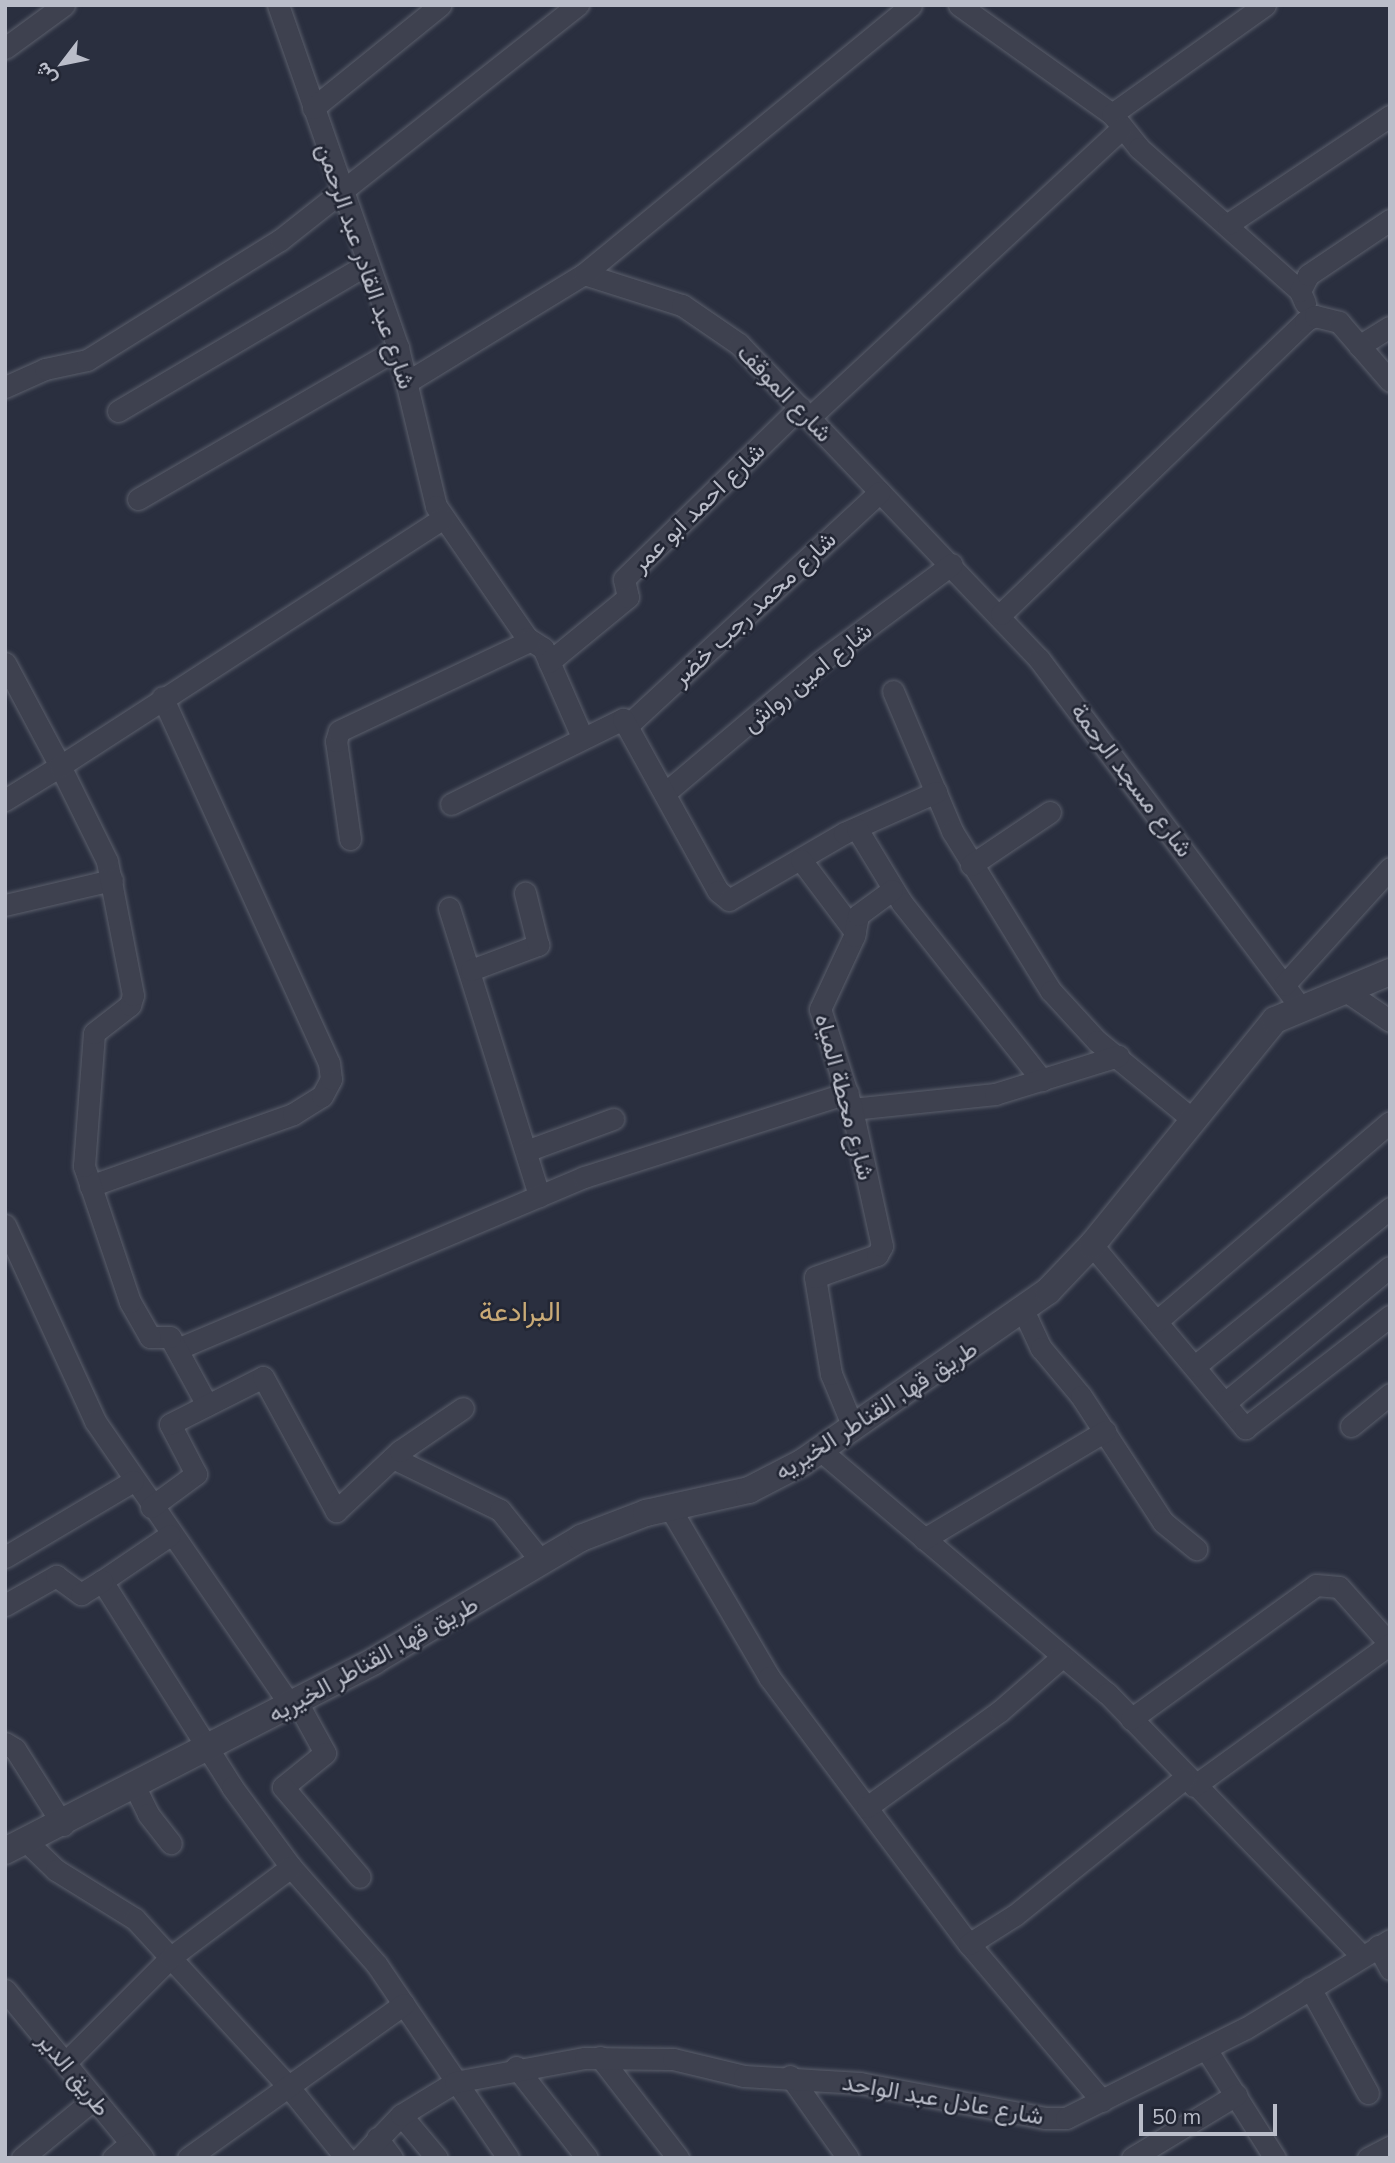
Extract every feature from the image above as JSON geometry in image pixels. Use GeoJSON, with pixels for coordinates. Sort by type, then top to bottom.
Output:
{"type":"FeatureCollection","features":[{"type":"Feature","properties":{"kind":"street"},"geometry":{"type":"LineString","coordinates":[[5,48],[64,5]]}},
{"type":"Feature","properties":{"kind":"street","name":"شارع عبد القادر عبد الرحمن"},"geometry":{"type":"LineString","coordinates":[[278,5],[398,348],[431,492],[442,519],[529,641],[540,645],[582,737]]}},
{"type":"Feature","properties":{"kind":"street"},"geometry":{"type":"LineString","coordinates":[[313,108],[440,5]]}},
{"type":"Feature","properties":{"kind":"street"},"geometry":{"type":"LineString","coordinates":[[9,378],[109,347],[280,240],[579,5]]}},
{"type":"Feature","properties":{"kind":"street"},"geometry":{"type":"LineString","coordinates":[[407,382],[584,274],[911,5]]}},
{"type":"Feature","properties":{"kind":"street"},"geometry":{"type":"LineString","coordinates":[[958,5],[1116,122],[1300,291],[1315,316],[1339,322],[1390,381]]}},
{"type":"Feature","properties":{"kind":"street"},"geometry":{"type":"LineString","coordinates":[[805,412],[1116,122],[1265,5]]}},
{"type":"Feature","properties":{"kind":"street"},"geometry":{"type":"LineString","coordinates":[[1228,225],[1390,116]]}},
{"type":"Feature","properties":{"kind":"street"},"geometry":{"type":"LineString","coordinates":[[1300,291],[1321,264],[1390,220]]}},
{"type":"Feature","properties":{"kind":"street"},"geometry":{"type":"LineString","coordinates":[[118,411],[368,264]]}},
{"type":"Feature","properties":{"kind":"street","name":"شارع الموقف"},"geometry":{"type":"LineString","coordinates":[[584,274],[651,291],[712,322],[805,412],[951,564]]}},
{"type":"Feature","properties":{"kind":"street"},"geometry":{"type":"LineString","coordinates":[[1001,614],[1223,396],[1315,316]]}},
{"type":"Feature","properties":{"kind":"street"},"geometry":{"type":"LineString","coordinates":[[1359,346],[1390,327]]}},
{"type":"Feature","properties":{"kind":"street"},"geometry":{"type":"LineString","coordinates":[[138,499],[398,348]]}},
{"type":"Feature","properties":{"kind":"street","name":"شارع احمد ابو عمر"},"geometry":{"type":"LineString","coordinates":[[549,662],[628,597],[624,579],[805,412]]}},
{"type":"Feature","properties":{"kind":"street","name":"شارع محمد رجب خضر"},"geometry":{"type":"LineString","coordinates":[[628,725],[880,492]]}},
{"type":"Feature","properties":{"kind":"street"},"geometry":{"type":"LineString","coordinates":[[5,800],[162,698],[262,639],[442,519]]}},
{"type":"Feature","properties":{"kind":"street","name":"شارع مسجد الرحمة"},"geometry":{"type":"LineString","coordinates":[[951,564],[1001,614],[1098,733],[1292,995]]}},
{"type":"Feature","properties":{"kind":"street","name":"شارع امين رواش"},"geometry":{"type":"LineString","coordinates":[[665,793],[811,670],[951,564]]}},
{"type":"Feature","properties":{"kind":"street"},"geometry":{"type":"LineString","coordinates":[[350,839],[336,741],[339,731],[529,641]]}},
{"type":"Feature","properties":{"kind":"street"},"geometry":{"type":"LineString","coordinates":[[5,663],[60,766],[112,880],[133,995],[130,1005],[93,1037],[82,1155],[90,1186],[130,1302],[149,1335],[168,1336],[207,1405]]}},
{"type":"Feature","properties":{"kind":"street"},"geometry":{"type":"LineString","coordinates":[[893,691],[971,865],[1051,991],[1118,1056],[1191,1118]]}},
{"type":"Feature","properties":{"kind":"street"},"geometry":{"type":"LineString","coordinates":[[90,1186],[293,1114],[322,1096],[331,1079],[329,1063],[162,698]]}},
{"type":"Feature","properties":{"kind":"street"},"geometry":{"type":"LineString","coordinates":[[451,804],[617,717],[628,725],[724,899],[734,899],[857,829],[936,792]]}},
{"type":"Feature","properties":{"kind":"street"},"geometry":{"type":"LineString","coordinates":[[971,865],[1050,812]]}},
{"type":"Feature","properties":{"kind":"street"},"geometry":{"type":"LineString","coordinates":[[857,829],[892,890],[1042,1080]]}},
{"type":"Feature","properties":{"kind":"street"},"geometry":{"type":"LineString","coordinates":[[801,860],[855,932]]}},
{"type":"Feature","properties":{"kind":"street"},"geometry":{"type":"LineString","coordinates":[[1292,995],[1390,868]]}},
{"type":"Feature","properties":{"kind":"street"},"geometry":{"type":"LineString","coordinates":[[5,905],[112,880]]}},
{"type":"Feature","properties":{"kind":"street","name":"شارع محطة المياه"},"geometry":{"type":"LineString","coordinates":[[853,1427],[831,1374],[814,1277],[877,1255],[882,1247],[850,1101],[820,1009],[855,932],[861,911],[892,890]]}},
{"type":"Feature","properties":{"kind":"street"},"geometry":{"type":"LineString","coordinates":[[471,970],[538,945],[524,893]]}},
{"type":"Feature","properties":{"kind":"street"},"geometry":{"type":"LineString","coordinates":[[449,908],[471,970],[539,1196]]}},
{"type":"Feature","properties":{"kind":"street","name":"طريق قها, القناطر الخيريه"},"geometry":{"type":"LineString","coordinates":[[12,1846],[63,1825],[294,1704],[602,1528],[749,1489],[820,1450],[1024,1312],[1092,1245],[1292,995],[1343,989],[1390,972]]}},
{"type":"Feature","properties":{"kind":"street"},"geometry":{"type":"LineString","coordinates":[[1343,989],[1390,1021]]}},
{"type":"Feature","properties":{"kind":"street"},"geometry":{"type":"LineString","coordinates":[[177,1349],[539,1196],[626,1163],[850,1101],[980,1097],[1118,1056]]}},
{"type":"Feature","properties":{"kind":"street"},"geometry":{"type":"LineString","coordinates":[[526,1151],[613,1119]]}},
{"type":"Feature","properties":{"kind":"street"},"geometry":{"type":"LineString","coordinates":[[1157,1321],[1390,1122]]}},
{"type":"Feature","properties":{"kind":"street"},"geometry":{"type":"LineString","coordinates":[[1195,1366],[1390,1208]]}},
{"type":"Feature","properties":{"kind":"street"},"geometry":{"type":"LineString","coordinates":[[5,1225],[80,1396],[170,1535],[294,1704],[325,1753],[283,1787],[360,1877]]}},
{"type":"Feature","properties":{"kind":"street"},"geometry":{"type":"LineString","coordinates":[[1092,1245],[1226,1402],[1242,1426],[1252,1428],[1390,1317]]}},
{"type":"Feature","properties":{"kind":"street"},"geometry":{"type":"LineString","coordinates":[[1226,1402],[1390,1268]]}},
{"type":"Feature","properties":{"kind":"street"},"geometry":{"type":"LineString","coordinates":[[1024,1312],[1041,1349],[1105,1431],[1163,1522],[1196,1549]]}},
{"type":"Feature","properties":{"kind":"street"},"geometry":{"type":"LineString","coordinates":[[151,1507],[196,1474],[170,1424],[266,1378],[336,1511],[393,1458],[463,1408]]}},
{"type":"Feature","properties":{"kind":"street"},"geometry":{"type":"LineString","coordinates":[[1351,1426],[1390,1394]]}},
{"type":"Feature","properties":{"kind":"street"},"geometry":{"type":"LineString","coordinates":[[924,1539],[1105,1431]]}},
{"type":"Feature","properties":{"kind":"street"},"geometry":{"type":"LineString","coordinates":[[820,1450],[1131,1719],[1189,1782],[1376,1947],[1390,1969]]}},
{"type":"Feature","properties":{"kind":"street"},"geometry":{"type":"LineString","coordinates":[[393,1458],[500,1510],[541,1561]]}},
{"type":"Feature","properties":{"kind":"street"},"geometry":{"type":"LineString","coordinates":[[5,1557],[133,1480]]}},
{"type":"Feature","properties":{"kind":"street"},"geometry":{"type":"LineString","coordinates":[[670,1508],[769,1677],[969,1944],[1102,2101]]}},
{"type":"Feature","properties":{"kind":"street"},"geometry":{"type":"LineString","coordinates":[[5,1605],[56,1576],[81,1594],[170,1535]]}},
{"type":"Feature","properties":{"kind":"street"},"geometry":{"type":"LineString","coordinates":[[102,1581],[208,1749],[291,1867],[352,1933],[404,2004],[508,2158]]}},
{"type":"Feature","properties":{"kind":"street"},"geometry":{"type":"LineString","coordinates":[[969,1944],[1015,1915],[1189,1782],[1390,1644],[1339,1587],[1315,1585],[1131,1719]]}},
{"type":"Feature","properties":{"kind":"street"},"geometry":{"type":"LineString","coordinates":[[867,1807],[1000,1711],[1062,1657]]}},
{"type":"Feature","properties":{"kind":"street"},"geometry":{"type":"LineString","coordinates":[[5,1744],[15,1749],[63,1825]]}},
{"type":"Feature","properties":{"kind":"street"},"geometry":{"type":"LineString","coordinates":[[135,1787],[148,1814],[171,1843]]}},
{"type":"Feature","properties":{"kind":"street"},"geometry":{"type":"LineString","coordinates":[[12,1846],[135,1919],[288,2086],[346,2158]]}},
{"type":"Feature","properties":{"kind":"street"},"geometry":{"type":"LineString","coordinates":[[65,2062],[171,1957],[291,1867]]}},
{"type":"Feature","properties":{"kind":"street","name":"شارع عادل عبد الواحد"},"geometry":{"type":"LineString","coordinates":[[360,2158],[401,2115],[455,2082],[516,2067],[600,2057],[673,2059],[744,2076],[790,2076],[900,2089],[1046,2118],[1087,2111],[1206,2049],[1376,1947]]}},
{"type":"Feature","properties":{"kind":"street"},"geometry":{"type":"LineString","coordinates":[[1310,1988],[1368,2093]]}},
{"type":"Feature","properties":{"kind":"street","name":"طريق الدير"},"geometry":{"type":"LineString","coordinates":[[5,1990],[137,2150]]}},
{"type":"Feature","properties":{"kind":"street"},"geometry":{"type":"LineString","coordinates":[[188,2158],[288,2086],[330,2062],[404,2004]]}},
{"type":"Feature","properties":{"kind":"street"},"geometry":{"type":"LineString","coordinates":[[1206,2049],[1236,2095],[1269,2156]]}},
{"type":"Feature","properties":{"kind":"street"},"geometry":{"type":"LineString","coordinates":[[600,2057],[678,2158]]}},
{"type":"Feature","properties":{"kind":"street"},"geometry":{"type":"LineString","coordinates":[[516,2067],[587,2158]]}},
{"type":"Feature","properties":{"kind":"street"},"geometry":{"type":"LineString","coordinates":[[790,2076],[848,2158]]}},
{"type":"Feature","properties":{"kind":"street"},"geometry":{"type":"LineString","coordinates":[[1132,2158],[1236,2095]]}},
{"type":"Feature","properties":{"kind":"street"},"geometry":{"type":"LineString","coordinates":[[22,2158],[95,2098]]}},
{"type":"Feature","properties":{"kind":"street"},"geometry":{"type":"LineString","coordinates":[[401,2115],[437,2158]]}},
{"type":"Feature","properties":{"kind":"street"},"geometry":{"type":"LineString","coordinates":[[377,2138],[392,2158]]}},
{"type":"Feature","properties":{"kind":"street"},"geometry":{"type":"LineString","coordinates":[[1368,2158],[1390,2147]]}},
{"type":"Feature","properties":{"kind":"street"},"geometry":{"type":"LineString","coordinates":[[113,2158],[137,2150]]}},
{"type":"Feature","properties":{"kind":"district","name":"البرادعة"},"geometry":{"type":"Point","coordinates":[520,1311]}}]}
